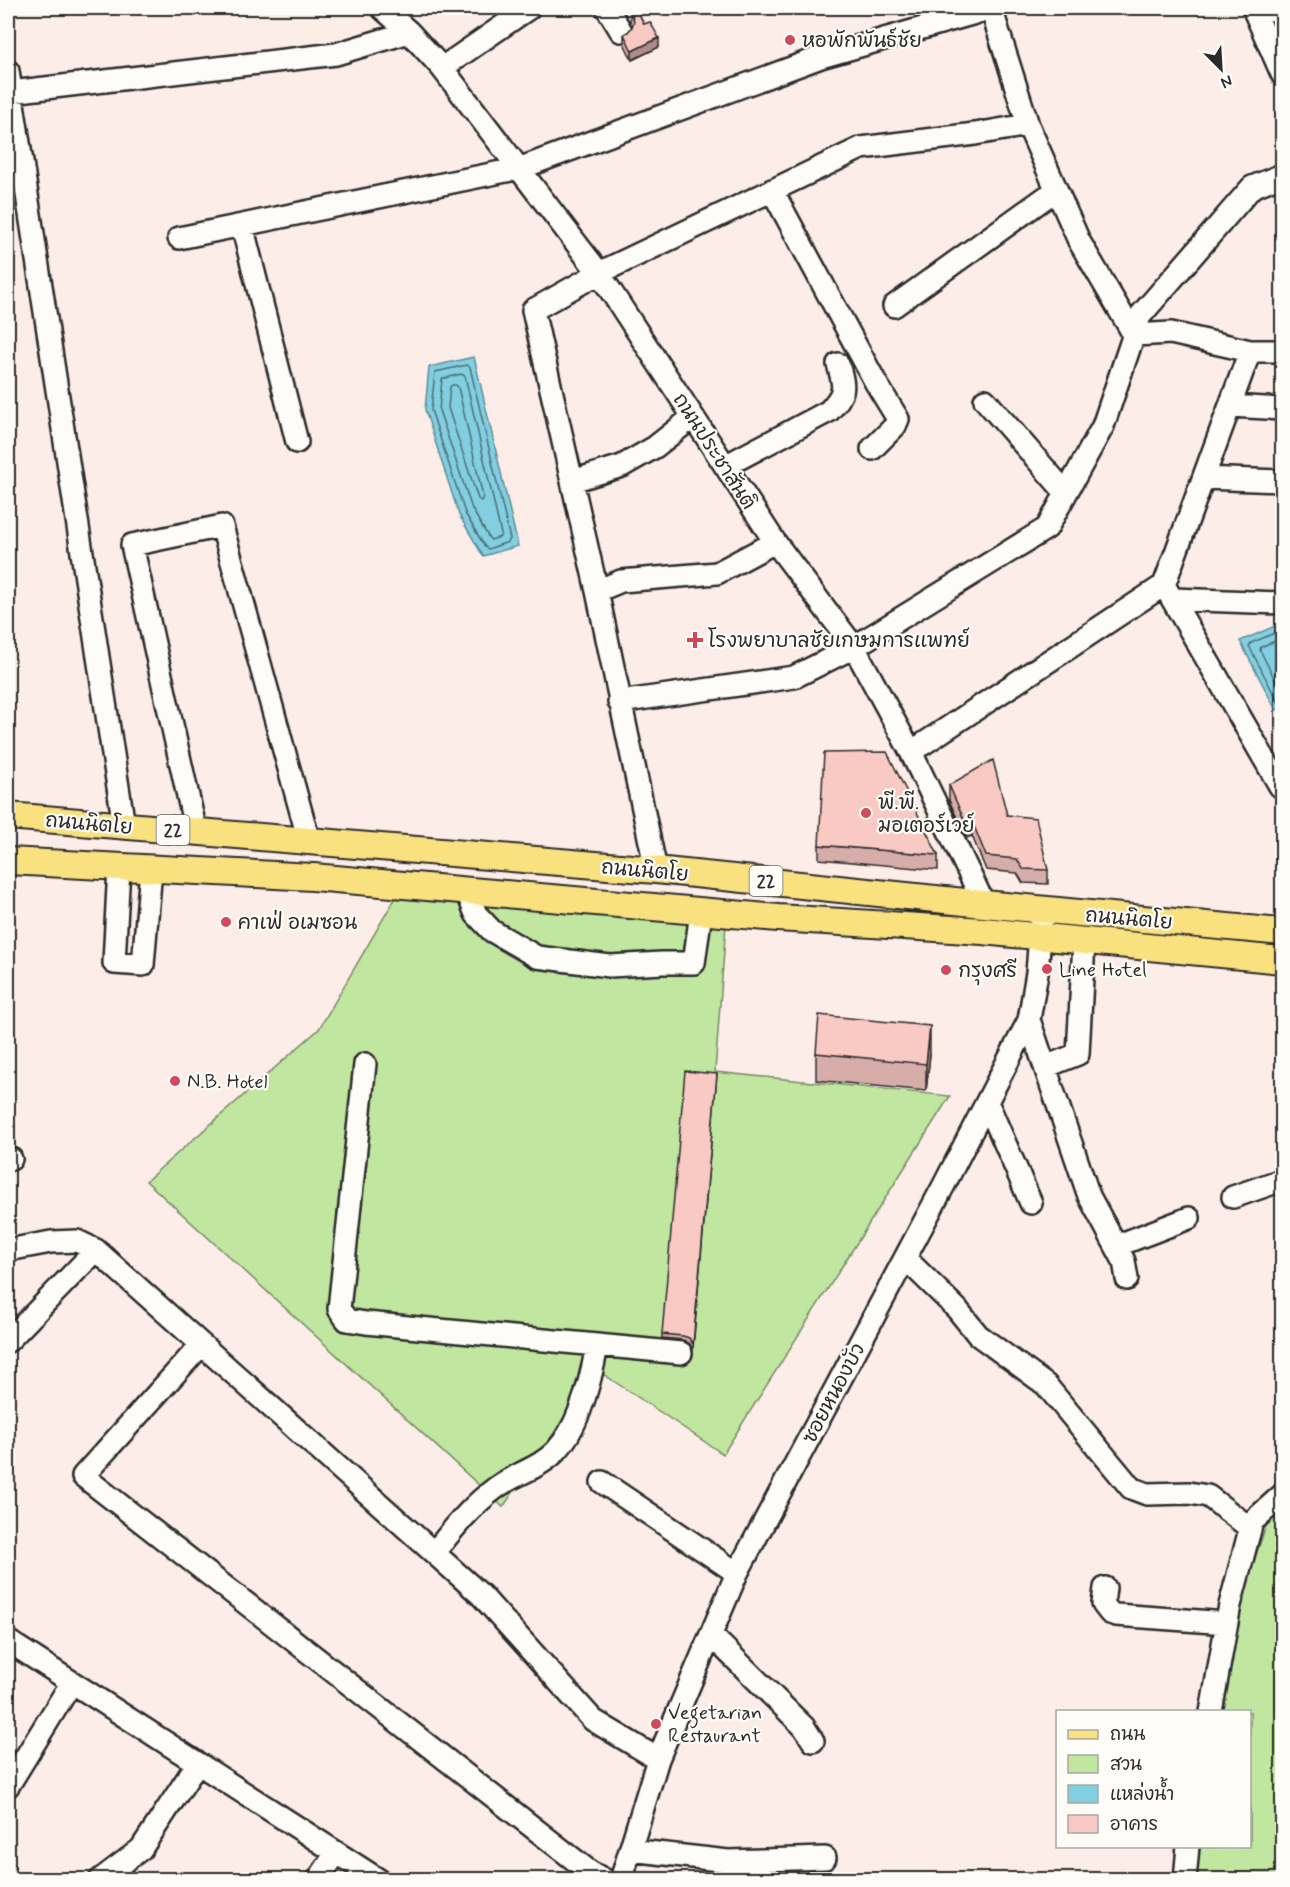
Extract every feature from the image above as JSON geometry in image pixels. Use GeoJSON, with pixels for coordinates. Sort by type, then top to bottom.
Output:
{"type":"FeatureCollection","features":[{"type":"Feature","properties":{"kind":"main road","name":"ถนนนิตโย"},"geometry":{"type":"LineString","coordinates":[[8,816],[656,870],[1282,932]]}},
{"type":"Feature","properties":{"kind":"main road","name":"ถนนนิตโย"},"geometry":{"type":"LineString","coordinates":[[8,861],[313,877],[701,912],[983,931],[1282,960]]}},
{"type":"Feature","properties":{"kind":"main road"},"geometry":{"type":"LineString","coordinates":[[545,898],[548,862]]}},
{"type":"Feature","properties":{"kind":"main road","name":"ถนนประชาสันติ"},"geometry":{"type":"LineString","coordinates":[[983,931],[984,904]]}},
{"type":"Feature","properties":{"kind":"street","name":"ถนนประชาสันติ"},"geometry":{"type":"LineString","coordinates":[[382,8],[410,32],[442,68],[599,273],[775,542],[854,648],[911,752],[984,904]]}},
{"type":"Feature","properties":{"kind":"street"},"geometry":{"type":"LineString","coordinates":[[442,68],[529,8]]}},
{"type":"Feature","properties":{"kind":"street"},"geometry":{"type":"LineString","coordinates":[[607,8],[621,31]]}},
{"type":"Feature","properties":{"kind":"street"},"geometry":{"type":"LineString","coordinates":[[179,238],[520,168],[821,57],[992,8],[1028,125],[1056,190],[1079,241],[1134,335]]}},
{"type":"Feature","properties":{"kind":"street"},"geometry":{"type":"LineString","coordinates":[[1277,8],[1254,10],[1280,67]]}},
{"type":"Feature","properties":{"kind":"street"},"geometry":{"type":"LineString","coordinates":[[124,826],[9,82],[336,54],[410,32]]}},
{"type":"Feature","properties":{"kind":"street"},"geometry":{"type":"LineString","coordinates":[[656,870],[597,591],[533,310],[599,273],[861,148],[1028,125]]}},
{"type":"Feature","properties":{"kind":"street"},"geometry":{"type":"LineString","coordinates":[[619,702],[794,677],[854,648],[1047,528],[1103,426],[1140,316],[1252,187],[1282,175]]}},
{"type":"Feature","properties":{"kind":"street"},"geometry":{"type":"LineString","coordinates":[[772,190],[876,383],[898,419],[896,426],[872,449]]}},
{"type":"Feature","properties":{"kind":"street"},"geometry":{"type":"LineString","coordinates":[[894,306],[1056,190]]}},
{"type":"Feature","properties":{"kind":"street"},"geometry":{"type":"LineString","coordinates":[[242,225],[297,442]]}},
{"type":"Feature","properties":{"kind":"street"},"geometry":{"type":"LineString","coordinates":[[1134,335],[1171,333],[1250,351],[1282,351]]}},
{"type":"Feature","properties":{"kind":"street"},"geometry":{"type":"LineString","coordinates":[[1250,351],[1204,478],[1168,592],[1282,786]]}},
{"type":"Feature","properties":{"kind":"street"},"geometry":{"type":"LineString","coordinates":[[725,466],[828,411],[844,391],[838,364]]}},
{"type":"Feature","properties":{"kind":"street"},"geometry":{"type":"LineString","coordinates":[[985,400],[1066,494]]}},
{"type":"Feature","properties":{"kind":"street"},"geometry":{"type":"LineString","coordinates":[[1230,406],[1282,409]]}},
{"type":"Feature","properties":{"kind":"street"},"geometry":{"type":"LineString","coordinates":[[572,481],[622,466],[655,447],[693,417]]}},
{"type":"Feature","properties":{"kind":"street"},"geometry":{"type":"LineString","coordinates":[[1204,478],[1282,481]]}},
{"type":"Feature","properties":{"kind":"street"},"geometry":{"type":"LineString","coordinates":[[196,832],[132,545],[222,526],[309,841]]}},
{"type":"Feature","properties":{"kind":"street"},"geometry":{"type":"LineString","coordinates":[[597,591],[621,581],[717,573],[775,542]]}},
{"type":"Feature","properties":{"kind":"street"},"geometry":{"type":"LineString","coordinates":[[911,752],[1168,592],[1282,603]]}},
{"type":"Feature","properties":{"kind":"street"},"geometry":{"type":"LineString","coordinates":[[118,867],[114,963],[143,965],[151,869]]}},
{"type":"Feature","properties":{"kind":"street"},"geometry":{"type":"LineString","coordinates":[[466,892],[476,914],[492,931],[537,957],[610,966],[694,963],[701,912]]}},
{"type":"Feature","properties":{"kind":"street","name":"ซอยหนองบัว"},"geometry":{"type":"LineString","coordinates":[[621,1880],[658,1759],[737,1573],[1029,1020],[1042,910]]}},
{"type":"Feature","properties":{"kind":"street"},"geometry":{"type":"LineString","coordinates":[[1045,1067],[1078,1054],[1084,942]]}},
{"type":"Feature","properties":{"kind":"street"},"geometry":{"type":"LineString","coordinates":[[1029,1020],[1089,1196],[1124,1261],[1127,1279]]}},
{"type":"Feature","properties":{"kind":"street"},"geometry":{"type":"LineString","coordinates":[[365,1064],[339,1309],[347,1320],[681,1353]]}},
{"type":"Feature","properties":{"kind":"street"},"geometry":{"type":"LineString","coordinates":[[987,1102],[1031,1203]]}},
{"type":"Feature","properties":{"kind":"street"},"geometry":{"type":"LineString","coordinates":[[1233,1197],[1282,1180]]}},
{"type":"Feature","properties":{"kind":"street"},"geometry":{"type":"LineString","coordinates":[[1116,1246],[1189,1218]]}},
{"type":"Feature","properties":{"kind":"street"},"geometry":{"type":"LineString","coordinates":[[8,1250],[51,1242],[77,1241],[96,1251],[481,1595],[593,1720],[658,1759]]}},
{"type":"Feature","properties":{"kind":"street"},"geometry":{"type":"LineString","coordinates":[[8,1341],[96,1251]]}},
{"type":"Feature","properties":{"kind":"street"},"geometry":{"type":"LineString","coordinates":[[905,1258],[957,1309],[978,1335],[1046,1385],[1131,1488],[1147,1494],[1189,1493],[1208,1496],[1250,1528]]}},
{"type":"Feature","properties":{"kind":"street"},"geometry":{"type":"LineString","coordinates":[[201,1345],[83,1476],[590,1872],[605,1880]]}},
{"type":"Feature","properties":{"kind":"street"},"geometry":{"type":"LineString","coordinates":[[434,1553],[466,1513],[477,1503],[498,1486],[556,1452],[570,1431],[584,1401],[597,1346]]}},
{"type":"Feature","properties":{"kind":"street"},"geometry":{"type":"LineString","coordinates":[[602,1482],[737,1573]]}},
{"type":"Feature","properties":{"kind":"street"},"geometry":{"type":"LineString","coordinates":[[1211,1710],[1227,1623],[1250,1528],[1252,1522],[1282,1495]]}},
{"type":"Feature","properties":{"kind":"street"},"geometry":{"type":"LineString","coordinates":[[1105,1588],[1103,1604],[1110,1613],[1116,1615],[1227,1623]]}},
{"type":"Feature","properties":{"kind":"street"},"geometry":{"type":"LineString","coordinates":[[711,1635],[804,1727],[813,1741]]}},
{"type":"Feature","properties":{"kind":"street"},"geometry":{"type":"LineString","coordinates":[[8,1641],[379,1880]]}},
{"type":"Feature","properties":{"kind":"street"},"geometry":{"type":"LineString","coordinates":[[8,1786],[72,1682]]}},
{"type":"Feature","properties":{"kind":"street"},"geometry":{"type":"LineString","coordinates":[[100,1880],[141,1849],[197,1764]]}},
{"type":"Feature","properties":{"kind":"street"},"geometry":{"type":"LineString","coordinates":[[1185,1880],[1188,1848]]}},
{"type":"Feature","properties":{"kind":"street"},"geometry":{"type":"LineString","coordinates":[[630,1850],[728,1861],[825,1858]]}},
{"type":"Feature","properties":{"kind":"street"},"geometry":{"type":"LineString","coordinates":[[318,1880],[336,1853]]}},
{"type":"Feature","properties":{"kind":"green space"},"geometry":{"type":"Polygon","coordinates":[[[397,895],[726,924],[715,1072],[950,1096],[723,1454],[597,1370],[503,1507],[146,1181],[319,1029],[397,895]]]}},
{"type":"Feature","properties":{"kind":"green space"},"geometry":{"type":"Polygon","coordinates":[[[1282,1508],[1282,1879],[1197,1879],[1196,1848],[1251,1848],[1251,1710],[1215,1710],[1229,1650],[1267,1523],[1282,1508]]]}},
{"type":"Feature","properties":{"kind":"water"},"geometry":{"type":"Polygon","coordinates":[[[474,357],[518,546],[483,556],[459,515],[425,410],[429,367],[474,357]]]}},
{"type":"Feature","properties":{"kind":"water"},"geometry":{"type":"Polygon","coordinates":[[[1282,623],[1282,709],[1276,710],[1240,641],[1282,623]]]}},
{"type":"Feature","properties":{"kind":"building"},"geometry":{"type":"Polygon","coordinates":[[[636,8],[644,24],[650,22],[659,38],[632,51],[624,34],[632,27],[634,21],[630,11],[636,8]]]}},
{"type":"Feature","properties":{"kind":"building","name":"พี.พี. มอเตอร์เวย์"},"geometry":{"type":"Polygon","coordinates":[[[887,752],[938,855],[819,845],[824,753],[887,752]]]}},
{"type":"Feature","properties":{"kind":"building","name":"พี.พี. มอเตอร์เวย์"},"geometry":{"type":"Polygon","coordinates":[[[993,760],[1007,815],[1036,818],[1048,870],[1023,869],[1017,859],[986,856],[972,821],[966,824],[949,785],[993,760]]]}},
{"type":"Feature","properties":{"kind":"building"},"geometry":{"type":"Polygon","coordinates":[[[819,1015],[930,1026],[926,1064],[816,1053],[819,1015]]]}},
{"type":"Feature","properties":{"kind":"building"},"geometry":{"type":"Polygon","coordinates":[[[685,1071],[717,1074],[693,1344],[689,1338],[683,1336],[662,1334],[685,1071]]]}},
{"type":"Feature","properties":{"kind":"place","name":"หอพักพันธ์ชัย"},"geometry":{"type":"Point","coordinates":[790,40]}},
{"type":"Feature","properties":{"kind":"place","name":"โรงพยาบาลชัยเกษมการแพทย์"},"geometry":{"type":"Point","coordinates":[695,640]}},
{"type":"Feature","properties":{"kind":"place","name":"พี.พี. มอเตอร์เวย์"},"geometry":{"type":"Point","coordinates":[866,813]}},
{"type":"Feature","properties":{"kind":"place","name":"คาเฟ่ อเมซอน"},"geometry":{"type":"Point","coordinates":[226,922]}},
{"type":"Feature","properties":{"kind":"place","name":"Line Hotel"},"geometry":{"type":"Point","coordinates":[1047,969]}},
{"type":"Feature","properties":{"kind":"place","name":"กรุงศรี"},"geometry":{"type":"Point","coordinates":[946,970]}},
{"type":"Feature","properties":{"kind":"place","name":"N.B. Hotel"},"geometry":{"type":"Point","coordinates":[175,1081]}},
{"type":"Feature","properties":{"kind":"place","name":"Vegetarian Restaurant"},"geometry":{"type":"Point","coordinates":[656,1724]}}]}
